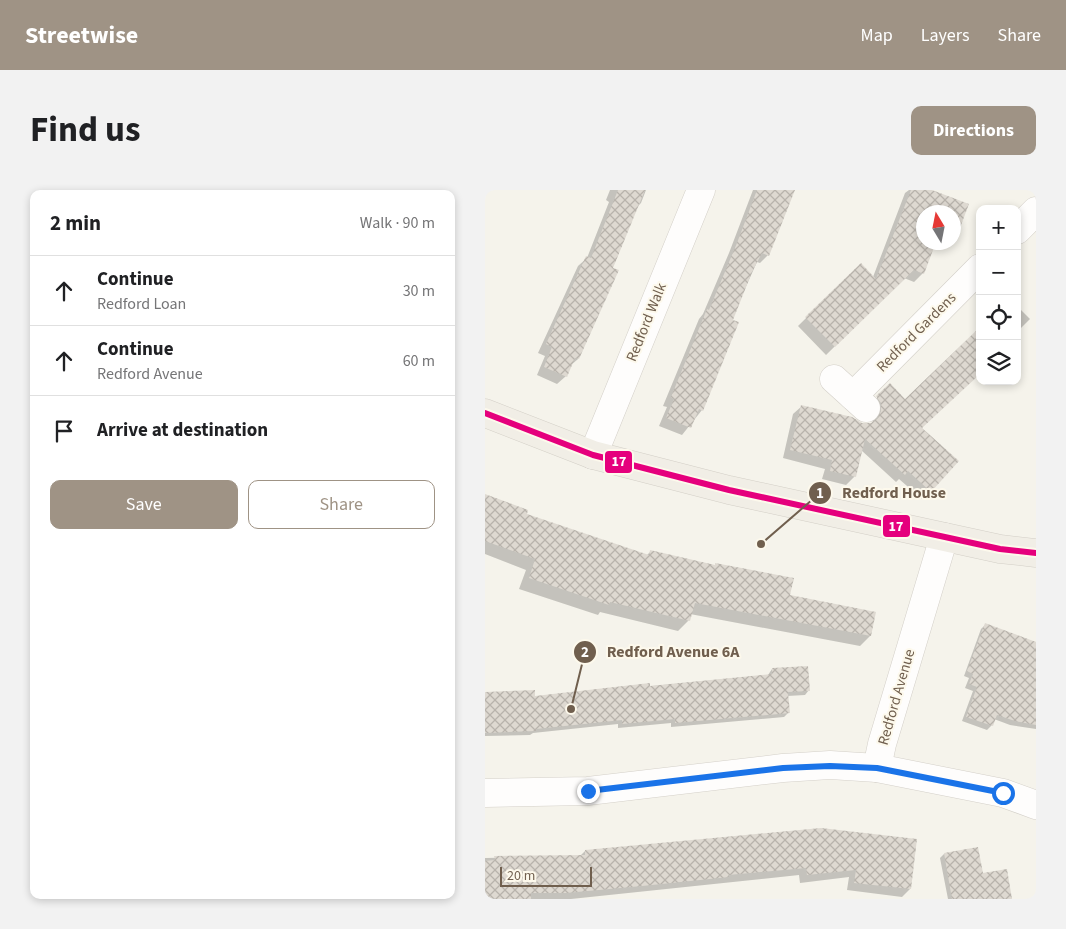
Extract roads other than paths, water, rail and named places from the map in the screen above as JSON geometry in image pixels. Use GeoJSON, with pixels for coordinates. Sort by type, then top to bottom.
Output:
{"type":"FeatureCollection","features":[{"type":"Feature","properties":{"kind":"main road"},"geometry":{"type":"LineString","coordinates":[[485,413],[593,454],[729,490],[1000,549],[1036,553]]}},
{"type":"Feature","properties":{"kind":"street","name":"Redford Walk"},"geometry":{"type":"LineString","coordinates":[[593,454],[701,190]]}},
{"type":"Feature","properties":{"kind":"street"},"geometry":{"type":"LineString","coordinates":[[1021,226],[1036,211]]}},
{"type":"Feature","properties":{"kind":"street","name":"Redford Gardens"},"geometry":{"type":"LineString","coordinates":[[851,394],[976,272]]}},
{"type":"Feature","properties":{"kind":"street","name":"Redford Avenue"},"geometry":{"type":"LineString","coordinates":[[877,768],[882,744],[944,537]]}},
{"type":"Feature","properties":{"kind":"street"},"geometry":{"type":"LineString","coordinates":[[485,793],[588,791],[783,768],[830,766],[877,768],[1003,793],[1036,805]]}},
{"type":"Feature","properties":{"kind":"place","name":"Redford House"},"geometry":{"type":"Point","coordinates":[761,544]}},
{"type":"Feature","properties":{"kind":"place","name":"Redford Avenue 6A"},"geometry":{"type":"Point","coordinates":[571,709]}}]}
